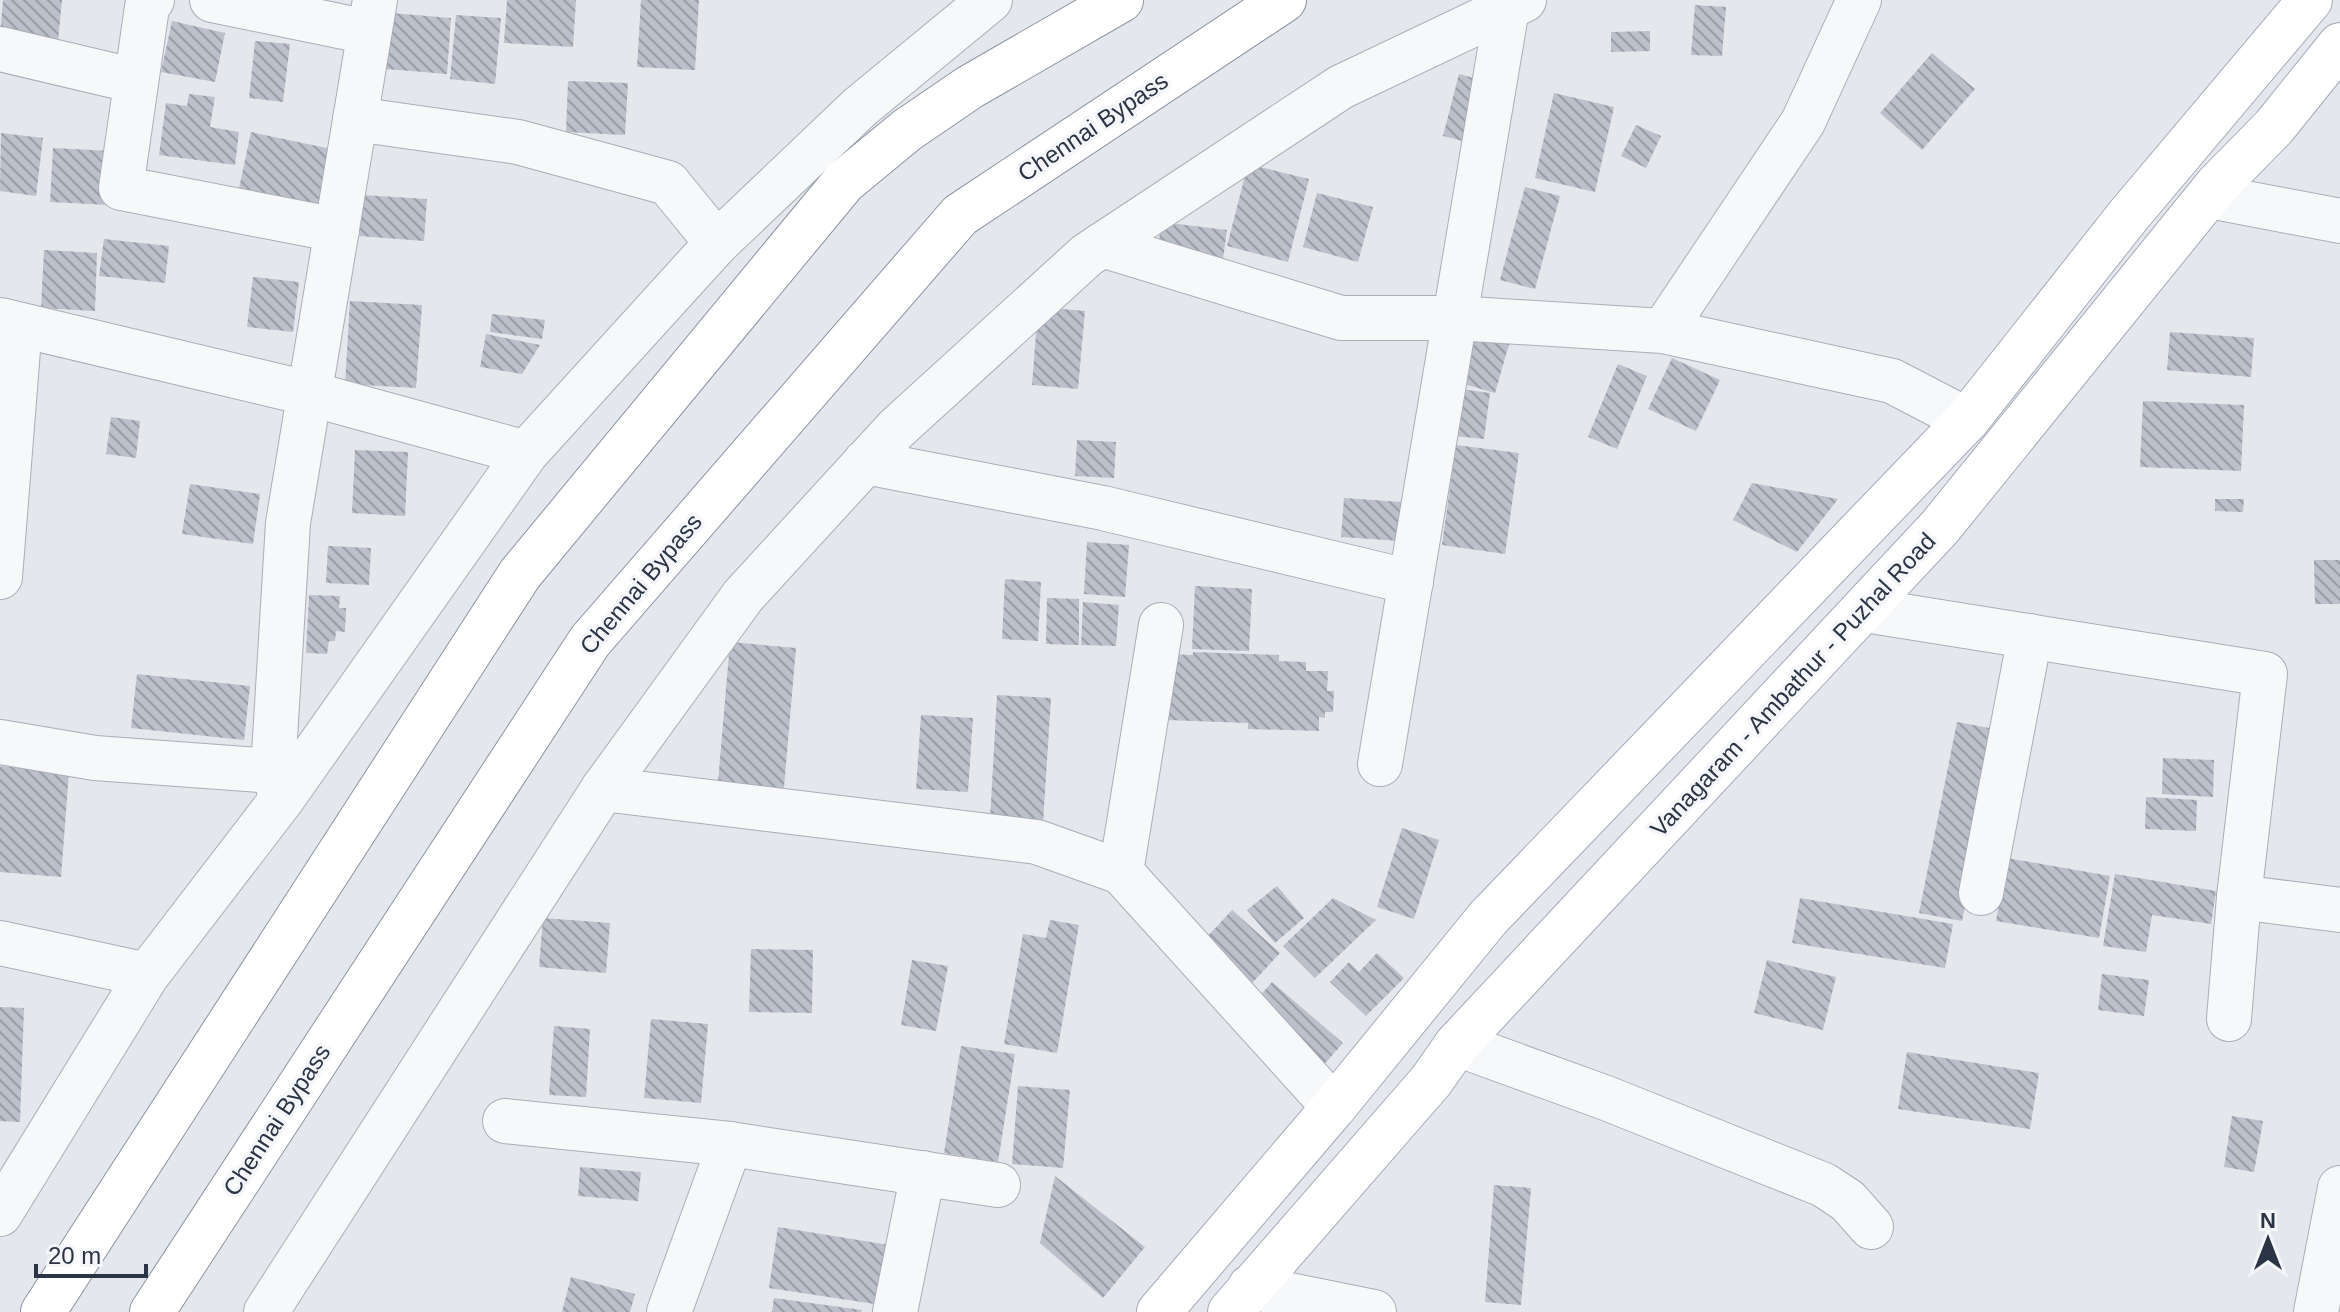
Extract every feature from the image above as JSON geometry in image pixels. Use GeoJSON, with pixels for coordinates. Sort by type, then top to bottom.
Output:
{"type":"FeatureCollection","features":[{"type":"Feature","properties":{"kind":"main road"},"geometry":{"type":"LineString","coordinates":[[43,1312],[520,574],[844,182],[907,130],[970,87],[1121,0]]}},
{"type":"Feature","properties":{"kind":"main road","name":"Chennai Bypass"},"geometry":{"type":"LineString","coordinates":[[152,1312],[590,641],[610,617],[960,215],[1284,0]]}},
{"type":"Feature","properties":{"kind":"main road"},"geometry":{"type":"LineString","coordinates":[[1159,1312],[1334,1107],[1488,918],[1967,420],[2128,216],[2231,90],[2310,0]]}},
{"type":"Feature","properties":{"kind":"main road","name":"Vanagaram - Ambathur - Puzhal Road"},"geometry":{"type":"LineString","coordinates":[[1240,1299],[1431,1081],[1457,1044],[1940,527],[2209,196],[2274,127],[2340,45]]}},
{"type":"Feature","properties":{"kind":"street"},"geometry":{"type":"LineString","coordinates":[[152,0],[147,7],[121,188],[337,230]]}},
{"type":"Feature","properties":{"kind":"street"},"geometry":{"type":"LineString","coordinates":[[212,0],[371,16],[288,523],[278,785]]}},
{"type":"Feature","properties":{"kind":"street"},"geometry":{"type":"LineString","coordinates":[[1663,331],[1803,122],[1859,0]]}},
{"type":"Feature","properties":{"kind":"street"},"geometry":{"type":"LineString","coordinates":[[0,1214],[147,975],[278,785],[526,453],[717,243],[860,107],[980,2]]}},
{"type":"Feature","properties":{"kind":"street"},"geometry":{"type":"LineString","coordinates":[[266,1312],[603,789],[743,596],[865,462],[907,419],[1087,255],[1341,87],[1516,4]]}},
{"type":"Feature","properties":{"kind":"street"},"geometry":{"type":"LineString","coordinates":[[1380,764],[1455,318],[1516,4]]}},
{"type":"Feature","properties":{"kind":"street"},"geometry":{"type":"LineString","coordinates":[[0,49],[136,81]]}},
{"type":"Feature","properties":{"kind":"street"},"geometry":{"type":"LineString","coordinates":[[355,119],[518,142],[668,183],[717,243]]}},
{"type":"Feature","properties":{"kind":"street"},"geometry":{"type":"LineString","coordinates":[[2209,196],[2340,221]]}},
{"type":"Feature","properties":{"kind":"street"},"geometry":{"type":"LineString","coordinates":[[1102,245],[1341,318],[1455,318],[1663,331],[1892,381],[1967,420]]}},
{"type":"Feature","properties":{"kind":"street"},"geometry":{"type":"LineString","coordinates":[[0,577],[10,322],[311,394],[526,453]]}},
{"type":"Feature","properties":{"kind":"street"},"geometry":{"type":"LineString","coordinates":[[865,462],[1103,508],[1411,582]]}},
{"type":"Feature","properties":{"kind":"street"},"geometry":{"type":"LineString","coordinates":[[1865,610],[2265,674],[2239,897],[2229,1019]]}},
{"type":"Feature","properties":{"kind":"street"},"geometry":{"type":"LineString","coordinates":[[1121,872],[1161,625]]}},
{"type":"Feature","properties":{"kind":"street"},"geometry":{"type":"LineString","coordinates":[[1981,893],[2030,636]]}},
{"type":"Feature","properties":{"kind":"street"},"geometry":{"type":"LineString","coordinates":[[0,742],[278,785]]}},
{"type":"Feature","properties":{"kind":"street"},"geometry":{"type":"LineString","coordinates":[[603,789],[1037,842],[1121,872],[1334,1107]]}},
{"type":"Feature","properties":{"kind":"street"},"geometry":{"type":"LineString","coordinates":[[2239,897],[2340,910]]}},
{"type":"Feature","properties":{"kind":"street"},"geometry":{"type":"LineString","coordinates":[[0,943],[147,975]]}},
{"type":"Feature","properties":{"kind":"street"},"geometry":{"type":"LineString","coordinates":[[1457,1044],[1606,1098],[1824,1185],[1848,1201],[1871,1227]]}},
{"type":"Feature","properties":{"kind":"street"},"geometry":{"type":"LineString","coordinates":[[505,1121],[730,1144],[998,1185]]}},
{"type":"Feature","properties":{"kind":"street"},"geometry":{"type":"LineString","coordinates":[[669,1312],[730,1144]]}},
{"type":"Feature","properties":{"kind":"street"},"geometry":{"type":"LineString","coordinates":[[895,1312],[923,1173]]}},
{"type":"Feature","properties":{"kind":"street"},"geometry":{"type":"LineString","coordinates":[[2316,1312],[2340,1188]]}},
{"type":"Feature","properties":{"kind":"street"},"geometry":{"type":"LineString","coordinates":[[1240,1299],[1374,1312]]}},
{"type":"Feature","properties":{"kind":"building"},"geometry":{"type":"Polygon","coordinates":[[[3,0],[62,0],[57,52],[0,36],[3,0]]]}},
{"type":"Feature","properties":{"kind":"building"},"geometry":{"type":"Polygon","coordinates":[[[507,0],[576,0],[573,47],[504,43],[507,0]]]}},
{"type":"Feature","properties":{"kind":"building"},"geometry":{"type":"Polygon","coordinates":[[[641,0],[699,0],[695,70],[637,67],[641,0]]]}},
{"type":"Feature","properties":{"kind":"building"},"geometry":{"type":"Polygon","coordinates":[[[1695,5],[1726,7],[1722,56],[1691,55],[1695,5]]]}},
{"type":"Feature","properties":{"kind":"building"},"geometry":{"type":"Polygon","coordinates":[[[391,13],[451,18],[447,74],[386,69],[391,13]]]}},
{"type":"Feature","properties":{"kind":"building"},"geometry":{"type":"Polygon","coordinates":[[[456,15],[501,18],[495,84],[450,79],[456,15]]]}},
{"type":"Feature","properties":{"kind":"building"},"geometry":{"type":"Polygon","coordinates":[[[172,21],[225,33],[215,82],[161,72],[172,21]]]}},
{"type":"Feature","properties":{"kind":"building"},"geometry":{"type":"Polygon","coordinates":[[[1650,31],[1650,51],[1611,52],[1611,32],[1650,31]]]}},
{"type":"Feature","properties":{"kind":"building"},"geometry":{"type":"Polygon","coordinates":[[[255,41],[290,44],[283,102],[249,98],[255,41]]]}},
{"type":"Feature","properties":{"kind":"building"},"geometry":{"type":"Polygon","coordinates":[[[1932,53],[1975,89],[1922,150],[1880,113],[1932,53]]]}},
{"type":"Feature","properties":{"kind":"building"},"geometry":{"type":"Polygon","coordinates":[[[1459,74],[1485,81],[1470,143],[1443,136],[1459,74]]]}},
{"type":"Feature","properties":{"kind":"building"},"geometry":{"type":"Polygon","coordinates":[[[568,81],[628,83],[625,135],[566,132],[568,81]]]}},
{"type":"Feature","properties":{"kind":"building"},"geometry":{"type":"Polygon","coordinates":[[[1554,93],[1614,107],[1595,192],[1535,178],[1554,93]]]}},
{"type":"Feature","properties":{"kind":"building"},"geometry":{"type":"Polygon","coordinates":[[[189,94],[215,97],[210,127],[239,132],[235,165],[159,155],[166,103],[187,106],[189,94]]]}},
{"type":"Feature","properties":{"kind":"building"},"geometry":{"type":"Polygon","coordinates":[[[1636,125],[1661,136],[1646,168],[1621,156],[1636,125]]]}},
{"type":"Feature","properties":{"kind":"building"},"geometry":{"type":"Polygon","coordinates":[[[251,132],[336,150],[324,211],[238,193],[251,132]]]}},
{"type":"Feature","properties":{"kind":"building"},"geometry":{"type":"Polygon","coordinates":[[[1,133],[43,138],[36,196],[0,191],[1,133]]]}},
{"type":"Feature","properties":{"kind":"building"},"geometry":{"type":"Polygon","coordinates":[[[53,148],[112,151],[109,205],[50,202],[53,148]]]}},
{"type":"Feature","properties":{"kind":"building"},"geometry":{"type":"Polygon","coordinates":[[[1248,164],[1309,179],[1288,262],[1227,246],[1248,164]]]}},
{"type":"Feature","properties":{"kind":"building"},"geometry":{"type":"Polygon","coordinates":[[[1525,187],[1560,196],[1535,289],[1500,280],[1525,187]]]}},
{"type":"Feature","properties":{"kind":"building"},"geometry":{"type":"Polygon","coordinates":[[[1317,193],[1373,207],[1358,262],[1303,247],[1317,193]]]}},
{"type":"Feature","properties":{"kind":"building"},"geometry":{"type":"Polygon","coordinates":[[[362,195],[427,199],[424,241],[359,236],[362,195]]]}},
{"type":"Feature","properties":{"kind":"building"},"geometry":{"type":"Polygon","coordinates":[[[1161,222],[1227,230],[1223,259],[1158,250],[1161,222]]]}},
{"type":"Feature","properties":{"kind":"building"},"geometry":{"type":"Polygon","coordinates":[[[104,239],[169,246],[165,283],[99,276],[104,239]]]}},
{"type":"Feature","properties":{"kind":"building"},"geometry":{"type":"Polygon","coordinates":[[[44,250],[97,253],[95,311],[41,308],[44,250]]]}},
{"type":"Feature","properties":{"kind":"building"},"geometry":{"type":"Polygon","coordinates":[[[253,277],[299,282],[293,332],[247,327],[253,277]]]}},
{"type":"Feature","properties":{"kind":"building"},"geometry":{"type":"Polygon","coordinates":[[[350,301],[422,305],[416,388],[345,384],[350,301]]]}},
{"type":"Feature","properties":{"kind":"building"},"geometry":{"type":"Polygon","coordinates":[[[1038,307],[1085,311],[1078,389],[1032,385],[1038,307]]]}},
{"type":"Feature","properties":{"kind":"building"},"geometry":{"type":"Polygon","coordinates":[[[492,314],[545,320],[542,339],[490,332],[492,314]]]}},
{"type":"Feature","properties":{"kind":"building"},"geometry":{"type":"Polygon","coordinates":[[[1472,330],[1510,341],[1495,393],[1457,382],[1472,330]]]}},
{"type":"Feature","properties":{"kind":"building"},"geometry":{"type":"Polygon","coordinates":[[[2170,332],[2254,338],[2251,377],[2167,370],[2170,332]]]}},
{"type":"Feature","properties":{"kind":"building"},"geometry":{"type":"Polygon","coordinates":[[[486,334],[540,345],[522,374],[480,367],[486,334]]]}},
{"type":"Feature","properties":{"kind":"building"},"geometry":{"type":"Polygon","coordinates":[[[1672,358],[1720,380],[1696,431],[1648,409],[1672,358]]]}},
{"type":"Feature","properties":{"kind":"building"},"geometry":{"type":"Polygon","coordinates":[[[1618,364],[1647,376],[1617,449],[1588,437],[1618,364]]]}},
{"type":"Feature","properties":{"kind":"building"},"geometry":{"type":"Polygon","coordinates":[[[1460,389],[1490,393],[1484,439],[1454,436],[1460,389]]]}},
{"type":"Feature","properties":{"kind":"building"},"geometry":{"type":"Polygon","coordinates":[[[2143,401],[2244,405],[2241,471],[2140,467],[2143,401]]]}},
{"type":"Feature","properties":{"kind":"building"},"geometry":{"type":"Polygon","coordinates":[[[111,417],[140,421],[136,458],[106,454],[111,417]]]}},
{"type":"Feature","properties":{"kind":"building"},"geometry":{"type":"Polygon","coordinates":[[[1077,440],[1116,442],[1114,478],[1075,476],[1077,440]]]}},
{"type":"Feature","properties":{"kind":"building"},"geometry":{"type":"Polygon","coordinates":[[[1456,445],[1519,453],[1505,554],[1442,545],[1456,445]]]}},
{"type":"Feature","properties":{"kind":"building"},"geometry":{"type":"Polygon","coordinates":[[[355,450],[408,452],[405,516],[352,513],[355,450]]]}},
{"type":"Feature","properties":{"kind":"building"},"geometry":{"type":"Polygon","coordinates":[[[1752,483],[1838,499],[1797,552],[1733,520],[1752,483]]]}},
{"type":"Feature","properties":{"kind":"building"},"geometry":{"type":"Polygon","coordinates":[[[190,484],[260,494],[253,544],[182,534],[190,484]]]}},
{"type":"Feature","properties":{"kind":"building"},"geometry":{"type":"Polygon","coordinates":[[[1344,498],[1402,502],[1400,541],[1341,537],[1344,498]]]}},
{"type":"Feature","properties":{"kind":"building"},"geometry":{"type":"Polygon","coordinates":[[[2215,499],[2244,499],[2243,512],[2215,511],[2215,499]]]}},
{"type":"Feature","properties":{"kind":"building"},"geometry":{"type":"Polygon","coordinates":[[[1087,542],[1129,545],[1125,597],[1084,594],[1087,542]]]}},
{"type":"Feature","properties":{"kind":"building"},"geometry":{"type":"Polygon","coordinates":[[[328,546],[371,548],[369,585],[326,583],[328,546]]]}},
{"type":"Feature","properties":{"kind":"building"},"geometry":{"type":"Polygon","coordinates":[[[2314,560],[2340,560],[2340,604],[2315,604],[2314,560]]]}},
{"type":"Feature","properties":{"kind":"building"},"geometry":{"type":"Polygon","coordinates":[[[1005,579],[1041,582],[1038,641],[1002,639],[1005,579]]]}},
{"type":"Feature","properties":{"kind":"building"},"geometry":{"type":"Polygon","coordinates":[[[1195,586],[1252,589],[1249,651],[1192,649],[1195,586]]]}},
{"type":"Feature","properties":{"kind":"building"},"geometry":{"type":"Polygon","coordinates":[[[309,595],[340,596],[339,608],[346,608],[345,632],[336,631],[335,641],[329,641],[327,654],[306,653],[309,595]]]}},
{"type":"Feature","properties":{"kind":"building"},"geometry":{"type":"Polygon","coordinates":[[[1047,598],[1079,599],[1079,645],[1046,644],[1047,598]]]}},
{"type":"Feature","properties":{"kind":"building"},"geometry":{"type":"Polygon","coordinates":[[[1083,602],[1119,605],[1116,646],[1081,645],[1083,602]]]}},
{"type":"Feature","properties":{"kind":"building"},"geometry":{"type":"Polygon","coordinates":[[[730,642],[796,648],[783,799],[717,794],[730,642]]]}},
{"type":"Feature","properties":{"kind":"building"},"geometry":{"type":"Polygon","coordinates":[[[1193,652],[1279,655],[1279,661],[1306,662],[1306,671],[1328,671],[1327,691],[1334,691],[1333,712],[1325,712],[1325,718],[1319,717],[1319,731],[1248,729],[1248,723],[1166,720],[1159,654],[1193,655],[1193,652]]]}},
{"type":"Feature","properties":{"kind":"building"},"geometry":{"type":"Polygon","coordinates":[[[137,674],[250,686],[244,740],[131,728],[137,674]]]}},
{"type":"Feature","properties":{"kind":"building"},"geometry":{"type":"Polygon","coordinates":[[[997,695],[1051,698],[1043,823],[990,820],[997,695]]]}},
{"type":"Feature","properties":{"kind":"building"},"geometry":{"type":"Polygon","coordinates":[[[921,715],[973,718],[968,792],[916,789],[921,715]]]}},
{"type":"Feature","properties":{"kind":"building"},"geometry":{"type":"Polygon","coordinates":[[[1957,722],[2000,730],[1962,921],[1919,913],[1957,722]]]}},
{"type":"Feature","properties":{"kind":"building"},"geometry":{"type":"Polygon","coordinates":[[[2163,758],[2214,760],[2213,797],[2162,794],[2163,758]]]}},
{"type":"Feature","properties":{"kind":"building"},"geometry":{"type":"Polygon","coordinates":[[[0,766],[69,772],[61,877],[0,872],[0,766]]]}},
{"type":"Feature","properties":{"kind":"building"},"geometry":{"type":"Polygon","coordinates":[[[2146,797],[2197,800],[2196,831],[2145,829],[2146,797]]]}},
{"type":"Feature","properties":{"kind":"building"},"geometry":{"type":"Polygon","coordinates":[[[1402,828],[1439,840],[1414,919],[1377,907],[1402,828]]]}},
{"type":"Feature","properties":{"kind":"building"},"geometry":{"type":"Polygon","coordinates":[[[2007,858],[2110,876],[2099,938],[1996,921],[2007,858]]]}},
{"type":"Feature","properties":{"kind":"building"},"geometry":{"type":"Polygon","coordinates":[[[2115,874],[2216,891],[2211,924],[2152,915],[2146,952],[2103,946],[2115,874]]]}},
{"type":"Feature","properties":{"kind":"building"},"geometry":{"type":"Polygon","coordinates":[[[1277,886],[1304,918],[1275,943],[1247,910],[1277,886]]]}},
{"type":"Feature","properties":{"kind":"building"},"geometry":{"type":"Polygon","coordinates":[[[1333,898],[1376,920],[1315,978],[1283,946],[1333,898]]]}},
{"type":"Feature","properties":{"kind":"building"},"geometry":{"type":"Polygon","coordinates":[[[1800,898],[1953,924],[1945,968],[1792,943],[1800,898]]]}},
{"type":"Feature","properties":{"kind":"building"},"geometry":{"type":"Polygon","coordinates":[[[1232,910],[1280,953],[1242,994],[1194,951],[1232,910]]]}},
{"type":"Feature","properties":{"kind":"building"},"geometry":{"type":"Polygon","coordinates":[[[543,918],[610,923],[606,973],[539,967],[543,918]]]}},
{"type":"Feature","properties":{"kind":"building"},"geometry":{"type":"Polygon","coordinates":[[[1050,920],[1079,925],[1057,1053],[1004,1044],[1023,934],[1046,938],[1050,920]]]}},
{"type":"Feature","properties":{"kind":"building"},"geometry":{"type":"Polygon","coordinates":[[[751,949],[813,950],[812,1013],[749,1012],[751,949]]]}},
{"type":"Feature","properties":{"kind":"building"},"geometry":{"type":"Polygon","coordinates":[[[1377,953],[1404,978],[1366,1016],[1330,982],[1349,962],[1359,972],[1377,953]]]}},
{"type":"Feature","properties":{"kind":"building"},"geometry":{"type":"Polygon","coordinates":[[[912,960],[948,966],[936,1031],[901,1025],[912,960]]]}},
{"type":"Feature","properties":{"kind":"building"},"geometry":{"type":"Polygon","coordinates":[[[1767,960],[1836,977],[1823,1030],[1754,1013],[1767,960]]]}},
{"type":"Feature","properties":{"kind":"building"},"geometry":{"type":"Polygon","coordinates":[[[2102,974],[2149,980],[2144,1016],[2098,1010],[2102,974]]]}},
{"type":"Feature","properties":{"kind":"building"},"geometry":{"type":"Polygon","coordinates":[[[1272,982],[1343,1043],[1320,1069],[1250,1007],[1272,982]]]}},
{"type":"Feature","properties":{"kind":"building"},"geometry":{"type":"Polygon","coordinates":[[[0,1007],[24,1008],[20,1122],[0,1121],[0,1007]]]}},
{"type":"Feature","properties":{"kind":"building"},"geometry":{"type":"Polygon","coordinates":[[[651,1019],[708,1024],[701,1103],[644,1098],[651,1019]]]}},
{"type":"Feature","properties":{"kind":"building"},"geometry":{"type":"Polygon","coordinates":[[[554,1026],[590,1029],[586,1097],[549,1095],[554,1026]]]}},
{"type":"Feature","properties":{"kind":"building"},"geometry":{"type":"Polygon","coordinates":[[[961,1046],[1015,1054],[998,1162],[944,1153],[961,1046]]]}},
{"type":"Feature","properties":{"kind":"building"},"geometry":{"type":"Polygon","coordinates":[[[1907,1052],[2039,1073],[2030,1129],[1898,1109],[1907,1052]]]}},
{"type":"Feature","properties":{"kind":"building"},"geometry":{"type":"Polygon","coordinates":[[[1018,1086],[1070,1090],[1063,1168],[1012,1164],[1018,1086]]]}},
{"type":"Feature","properties":{"kind":"building"},"geometry":{"type":"Polygon","coordinates":[[[2232,1116],[2263,1121],[2254,1172],[2224,1167],[2232,1116]]]}},
{"type":"Feature","properties":{"kind":"building"},"geometry":{"type":"Polygon","coordinates":[[[580,1167],[641,1172],[638,1201],[578,1196],[580,1167]]]}},
{"type":"Feature","properties":{"kind":"building"},"geometry":{"type":"Polygon","coordinates":[[[1055,1176],[1145,1247],[1103,1298],[1040,1243],[1055,1176]]]}},
{"type":"Feature","properties":{"kind":"building"},"geometry":{"type":"Polygon","coordinates":[[[1494,1185],[1531,1188],[1521,1305],[1485,1302],[1494,1185]]]}},
{"type":"Feature","properties":{"kind":"building"},"geometry":{"type":"Polygon","coordinates":[[[778,1227],[889,1245],[881,1305],[769,1288],[778,1227]]]}},
{"type":"Feature","properties":{"kind":"building"},"geometry":{"type":"Polygon","coordinates":[[[571,1277],[635,1294],[630,1312],[562,1312],[571,1277]]]}},
{"type":"Feature","properties":{"kind":"building"},"geometry":{"type":"Polygon","coordinates":[[[774,1298],[862,1310],[772,1312],[774,1298]]]}}]}
